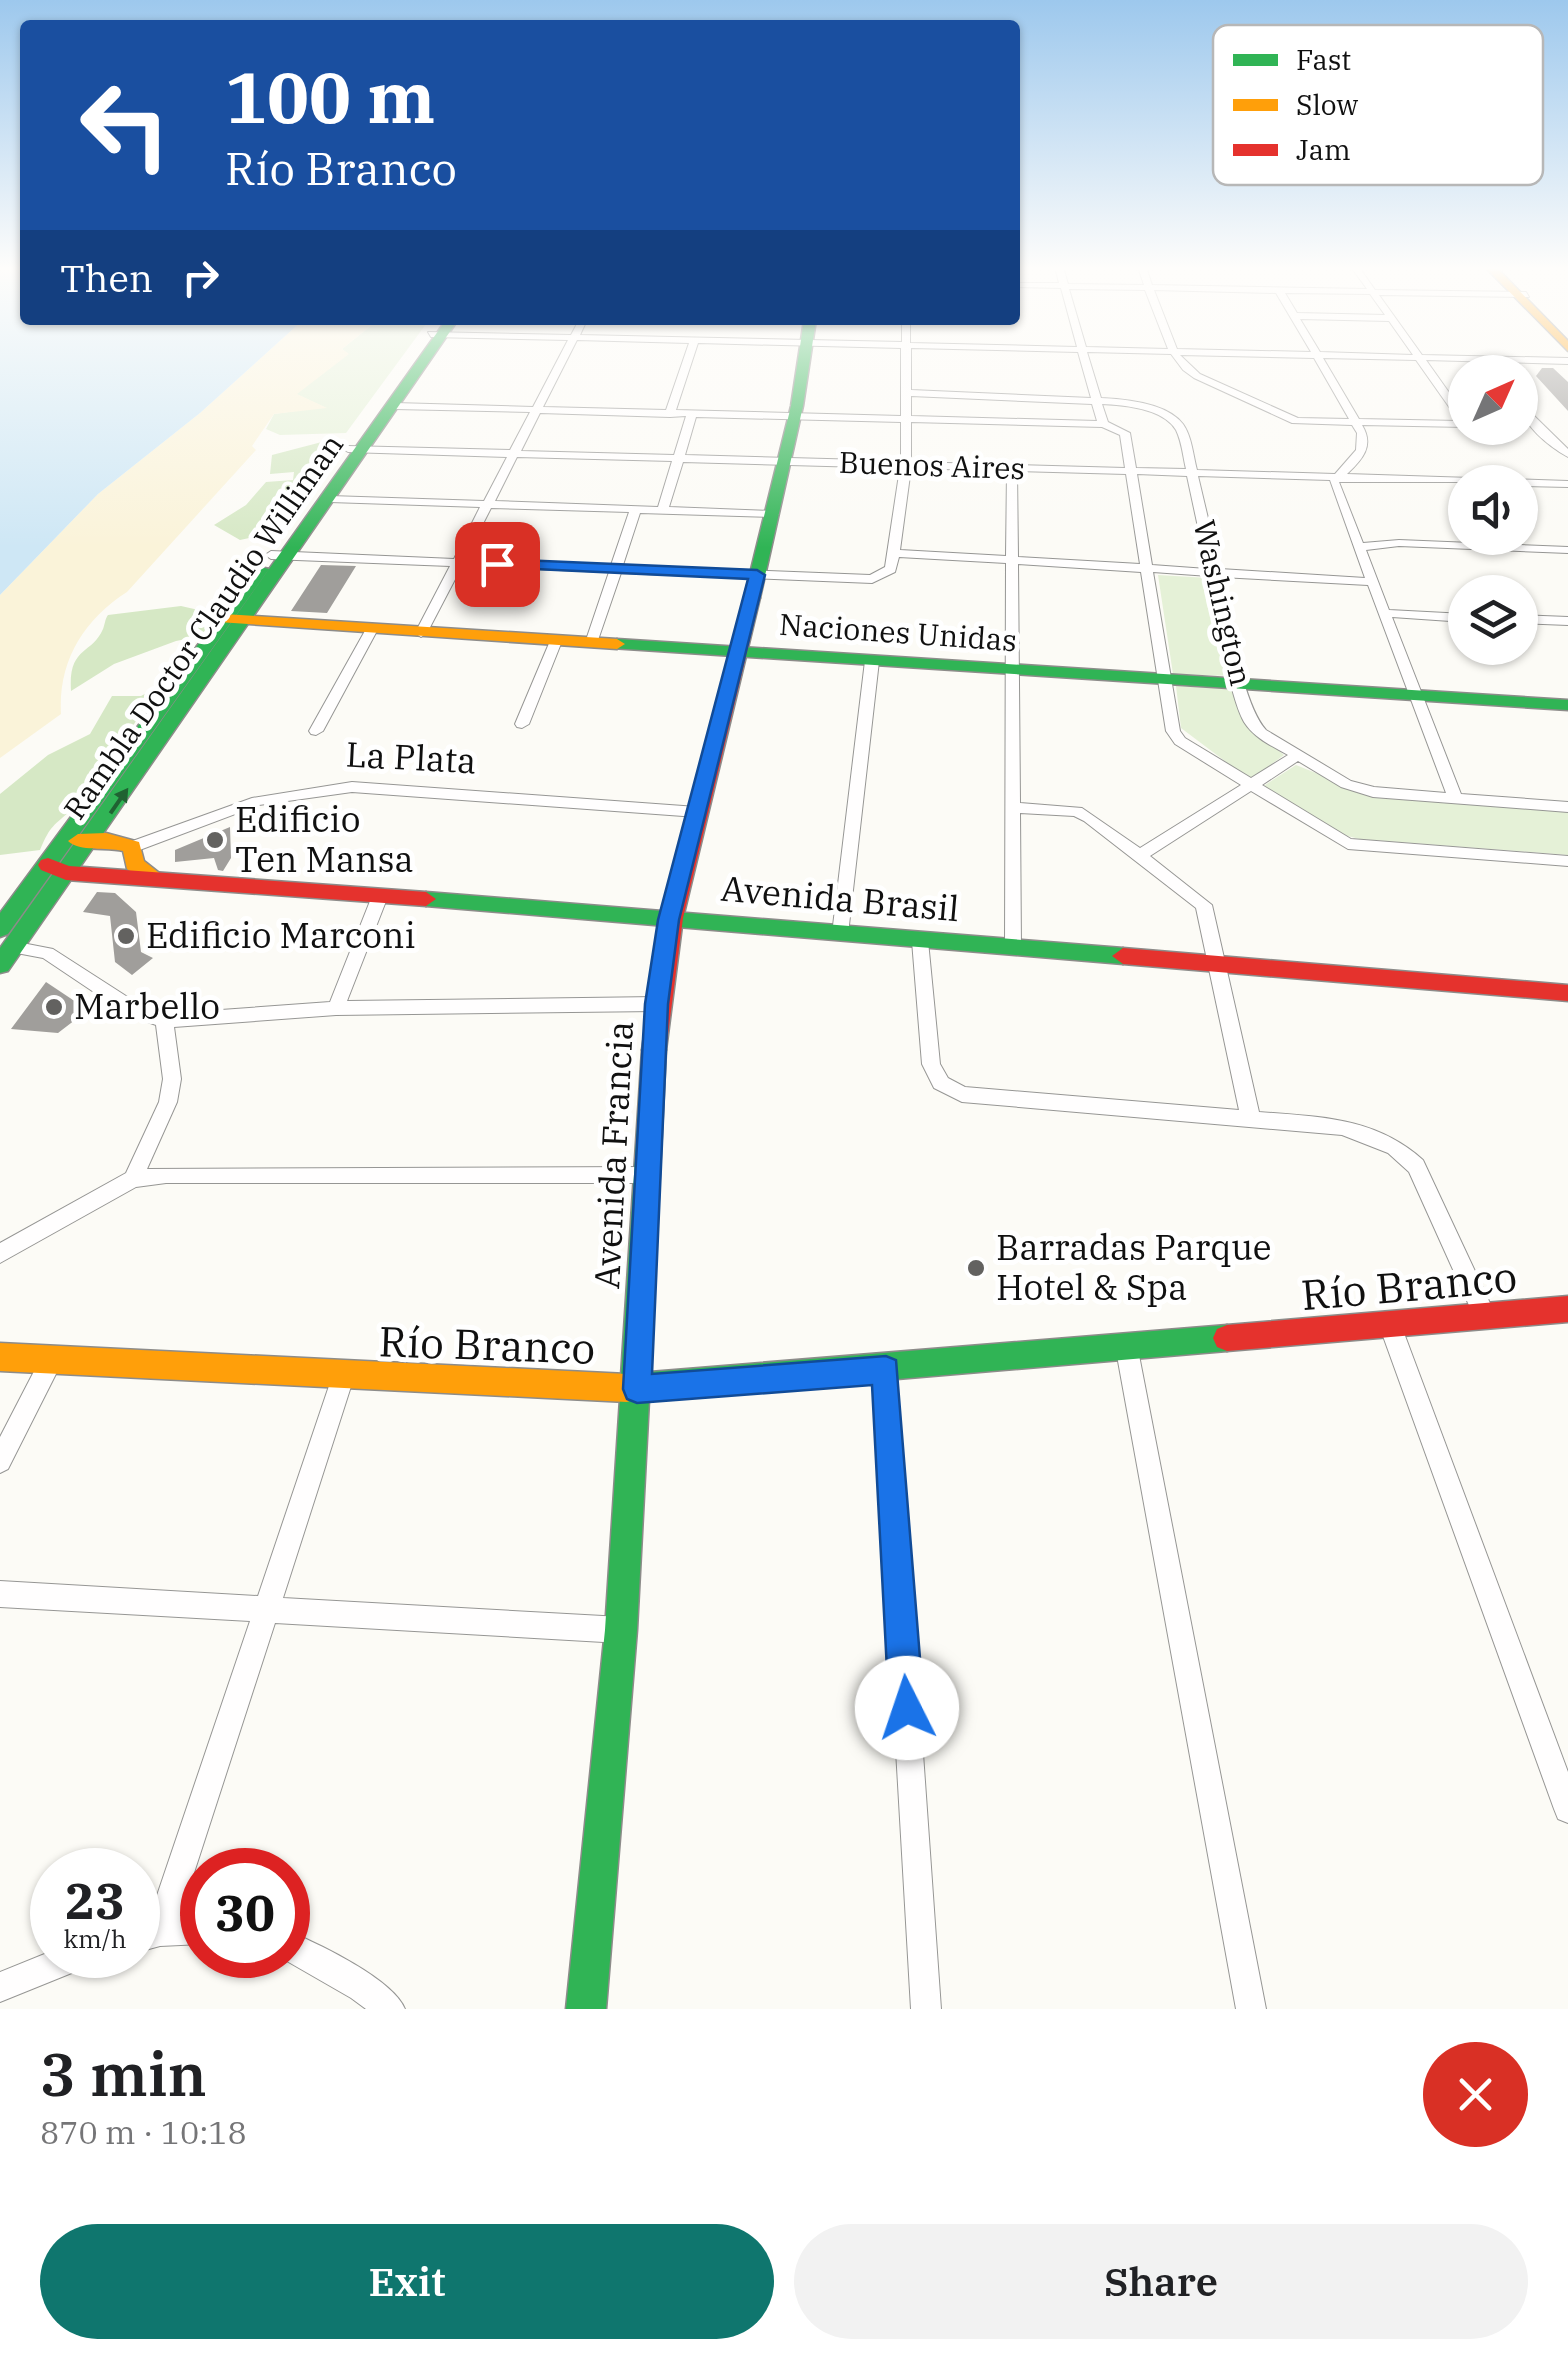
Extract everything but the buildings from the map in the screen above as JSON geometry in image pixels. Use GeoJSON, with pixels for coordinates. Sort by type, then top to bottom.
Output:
{"type":"FeatureCollection","features":[{"type":"Feature","properties":{"kind":"street","name":"Rambla Doctor Claudio Williman"},"geometry":{"type":"LineString","coordinates":[[4,947],[57,869],[92,839],[235,620],[418,361]]}},
{"type":"Feature","properties":{"kind":"street","name":"Rambla Doctor Claudio Williman"},"geometry":{"type":"LineString","coordinates":[[281,555],[330,499],[356,450],[395,406],[421,361]]}},
{"type":"Feature","properties":{"kind":"street"},"geometry":{"type":"LineString","coordinates":[[421,632],[562,361]]}},
{"type":"Feature","properties":{"kind":"street"},"geometry":{"type":"LineString","coordinates":[[670,414],[687,361]]}},
{"type":"Feature","properties":{"kind":"street","name":"Avenida Francia"},"geometry":{"type":"LineString","coordinates":[[586,2009],[621,1630],[656,1004],[668,920],[786,462],[803,361]]}},
{"type":"Feature","properties":{"kind":"street"},"geometry":{"type":"LineString","coordinates":[[281,555],[872,579],[886,576],[894,553],[906,465],[906,361]]}},
{"type":"Feature","properties":{"kind":"street"},"geometry":{"type":"LineString","coordinates":[[1085,361],[1103,424]]}},
{"type":"Feature","properties":{"kind":"street"},"geometry":{"type":"LineString","coordinates":[[1180,361],[1186,370],[1257,400],[1284,418],[1448,423]]}},
{"type":"Feature","properties":{"kind":"street"},"geometry":{"type":"LineString","coordinates":[[1320,361],[1356,422],[1365,446],[1360,459],[1335,477],[1370,582],[1456,800]]}},
{"type":"Feature","properties":{"kind":"street"},"geometry":{"type":"LineString","coordinates":[[1421,361],[1448,399]]}},
{"type":"Feature","properties":{"kind":"street","name":"Washington"},"geometry":{"type":"LineString","coordinates":[[906,394],[1139,405],[1177,423],[1250,720],[1295,758],[1346,784],[1374,792],[1568,807]]}},
{"type":"Feature","properties":{"kind":"street"},"geometry":{"type":"LineString","coordinates":[[395,406],[1103,424],[1124,433],[1134,472],[1174,731],[1180,740],[1348,844],[1568,861]]}},
{"type":"Feature","properties":{"kind":"street"},"geometry":{"type":"LineString","coordinates":[[663,510],[692,414]]}},
{"type":"Feature","properties":{"kind":"street"},"geometry":{"type":"LineString","coordinates":[[1538,428],[1568,454]]}},
{"type":"Feature","properties":{"kind":"street","name":"Buenos Aires"},"geometry":{"type":"LineString","coordinates":[[356,450],[1448,480]]}},
{"type":"Feature","properties":{"kind":"street"},"geometry":{"type":"LineString","coordinates":[[1012,468],[1012,948]]}},
{"type":"Feature","properties":{"kind":"street","name":"Buenos Aires"},"geometry":{"type":"LineString","coordinates":[[1538,483],[1568,484]]}},
{"type":"Feature","properties":{"kind":"street"},"geometry":{"type":"LineString","coordinates":[[330,499],[773,514]]}},
{"type":"Feature","properties":{"kind":"street"},"geometry":{"type":"LineString","coordinates":[[591,643],[636,509]]}},
{"type":"Feature","properties":{"kind":"street"},"geometry":{"type":"LineString","coordinates":[[1359,547],[1399,543],[1568,550]]}},
{"type":"Feature","properties":{"kind":"street"},"geometry":{"type":"LineString","coordinates":[[894,553],[1370,582]]}},
{"type":"Feature","properties":{"kind":"street"},"geometry":{"type":"LineString","coordinates":[[1384,612],[1448,617]]}},
{"type":"Feature","properties":{"kind":"street","name":"Rambla Doctor Claudio Williman"},"geometry":{"type":"LineString","coordinates":[[57,869],[63,844],[235,620]]}},
{"type":"Feature","properties":{"kind":"street","name":"Naciones Unidas"},"geometry":{"type":"LineString","coordinates":[[235,620],[1568,705]]}},
{"type":"Feature","properties":{"kind":"street"},"geometry":{"type":"LineString","coordinates":[[1538,620],[1568,621]]}},
{"type":"Feature","properties":{"kind":"street"},"geometry":{"type":"LineString","coordinates":[[316,731],[372,630]]}},
{"type":"Feature","properties":{"kind":"street"},"geometry":{"type":"LineString","coordinates":[[522,724],[556,641]]}},
{"type":"Feature","properties":{"kind":"street"},"geometry":{"type":"LineString","coordinates":[[840,934],[872,661]]}},
{"type":"Feature","properties":{"kind":"street"},"geometry":{"type":"LineString","coordinates":[[1139,856],[1295,758]]}},
{"type":"Feature","properties":{"kind":"street","name":"La Plata"},"geometry":{"type":"LineString","coordinates":[[132,853],[257,801],[352,787],[697,812]]}},
{"type":"Feature","properties":{"kind":"street"},"geometry":{"type":"LineString","coordinates":[[1012,808],[1077,811],[1204,906],[1251,1120]]}},
{"type":"Feature","properties":{"kind":"street"},"geometry":{"type":"LineString","coordinates":[[63,844],[92,839],[132,853],[139,868],[153,876]]}},
{"type":"Feature","properties":{"kind":"street"},"geometry":{"type":"LineString","coordinates":[[107,875],[132,853]]}},
{"type":"Feature","properties":{"kind":"street","name":"Avenida Brasil"},"geometry":{"type":"LineString","coordinates":[[57,869],[1568,993]]}},
{"type":"Feature","properties":{"kind":"street"},"geometry":{"type":"LineString","coordinates":[[336,1008],[380,896]]}},
{"type":"Feature","properties":{"kind":"street"},"geometry":{"type":"LineString","coordinates":[[920,941],[931,1064],[941,1083],[962,1094],[1344,1127],[1395,1148],[1416,1166],[1485,1316]]}},
{"type":"Feature","properties":{"kind":"street"},"geometry":{"type":"LineString","coordinates":[[4,947],[47,953],[134,1010],[164,1021],[336,1008],[656,1004]]}},
{"type":"Feature","properties":{"kind":"street"},"geometry":{"type":"LineString","coordinates":[[133,1179],[168,1102],[172,1079],[164,1021]]}},
{"type":"Feature","properties":{"kind":"street"},"geometry":{"type":"LineString","coordinates":[[0,1254],[133,1179],[166,1175],[648,1175]]}},
{"type":"Feature","properties":{"kind":"street","name":"Río Branco"},"geometry":{"type":"LineString","coordinates":[[0,1357],[637,1389],[1127,1350],[1568,1309]]}},
{"type":"Feature","properties":{"kind":"street"},"geometry":{"type":"LineString","coordinates":[[1390,1324],[1567,1802]]}},
{"type":"Feature","properties":{"kind":"street"},"geometry":{"type":"LineString","coordinates":[[1127,1350],[1251,2009]]}},
{"type":"Feature","properties":{"kind":"street"},"geometry":{"type":"LineString","coordinates":[[0,1461],[52,1360]]}},
{"type":"Feature","properties":{"kind":"street"},"geometry":{"type":"LineString","coordinates":[[886,1370],[926,2009]]}},
{"type":"Feature","properties":{"kind":"street"},"geometry":{"type":"LineString","coordinates":[[160,1902],[268,1611],[342,1377]]}},
{"type":"Feature","properties":{"kind":"street"},"geometry":{"type":"LineString","coordinates":[[0,1594],[621,1630]]}},
{"type":"Feature","properties":{"kind":"street"},"geometry":{"type":"LineString","coordinates":[[310,1958],[362,1987],[390,2009]]}},
{"type":"Feature","properties":{"kind":"street"},"geometry":{"type":"LineString","coordinates":[[0,1987],[30,1975]]}},
{"type":"Feature","properties":{"kind":"green space"},"geometry":{"type":"Polygon","coordinates":[[[339,361],[399,361],[346,433],[280,435],[266,429],[274,414],[324,407],[296,394],[339,361]]]}},
{"type":"Feature","properties":{"kind":"green space"},"geometry":{"type":"Polygon","coordinates":[[[337,438],[345,441],[328,466],[310,475],[314,479],[294,494],[298,502],[276,532],[240,540],[214,525],[246,505],[266,482],[293,480],[294,472],[270,474],[272,455],[337,438]]]}},
{"type":"Feature","properties":{"kind":"green space"},"geometry":{"type":"Polygon","coordinates":[[[1158,575],[1209,578],[1230,676],[1173,674],[1158,575]]]}},
{"type":"Feature","properties":{"kind":"green space"},"geometry":{"type":"Polygon","coordinates":[[[181,606],[216,614],[201,636],[114,664],[71,691],[73,666],[98,637],[108,615],[181,606]]]}},
{"type":"Feature","properties":{"kind":"green space"},"geometry":{"type":"Polygon","coordinates":[[[1176,686],[1232,689],[1243,721],[1284,755],[1250,780],[1181,728],[1176,686]]]}},
{"type":"Feature","properties":{"kind":"green space"},"geometry":{"type":"Polygon","coordinates":[[[154,689],[105,768],[83,798],[50,830],[40,850],[0,855],[0,794],[48,755],[90,734],[112,696],[141,696],[154,689]]]}},
{"type":"Feature","properties":{"kind":"green space"},"geometry":{"type":"Polygon","coordinates":[[[1296,765],[1378,798],[1568,811],[1568,855],[1343,835],[1262,787],[1296,765]]]}},
{"type":"Feature","properties":{"kind":"sand"},"geometry":{"type":"Polygon","coordinates":[[[258,361],[340,361],[297,394],[327,408],[274,414],[252,446],[256,450],[127,592],[86,629],[64,677],[61,714],[0,758],[0,595],[98,494],[200,413],[258,361]]]}},
{"type":"Feature","properties":{"kind":"water"},"geometry":{"type":"Polygon","coordinates":[[[0,361],[258,361],[200,413],[98,494],[0,595],[0,361]]]}},
{"type":"Feature","properties":{"kind":"traffic: fast"},"geometry":{"type":"LineString","coordinates":[[0,965],[423,361]]}},
{"type":"Feature","properties":{"kind":"traffic: fast"},"geometry":{"type":"LineString","coordinates":[[752,598],[804,361]]}},
{"type":"Feature","properties":{"kind":"traffic: fast"},"geometry":{"type":"LineString","coordinates":[[0,929],[261,569]]}},
{"type":"Feature","properties":{"kind":"traffic: fast"},"geometry":{"type":"LineString","coordinates":[[617,644],[1568,705]]}},
{"type":"Feature","properties":{"kind":"traffic: fast"},"geometry":{"type":"LineString","coordinates":[[426,899],[1123,956]]}},
{"type":"Feature","properties":{"kind":"traffic: fast"},"geometry":{"type":"LineString","coordinates":[[586,2009],[621,1630],[654,1050]]}},
{"type":"Feature","properties":{"kind":"traffic: fast"},"geometry":{"type":"LineString","coordinates":[[627,1388],[1227,1338]]}},
{"type":"Feature","properties":{"kind":"traffic: slow"},"geometry":{"type":"LineString","coordinates":[[224,619],[617,644]]}},
{"type":"Feature","properties":{"kind":"traffic: slow"},"geometry":{"type":"LineString","coordinates":[[78,841],[106,840],[132,847],[134,864],[153,876]]}},
{"type":"Feature","properties":{"kind":"traffic: slow"},"geometry":{"type":"LineString","coordinates":[[0,1357],[627,1388]]}},
{"type":"Feature","properties":{"kind":"traffic: jam"},"geometry":{"type":"LineString","coordinates":[[654,1050],[672,918],[752,598]]}},
{"type":"Feature","properties":{"kind":"traffic: jam"},"geometry":{"type":"LineString","coordinates":[[48,865],[66,873],[426,899]]}},
{"type":"Feature","properties":{"kind":"traffic: jam"},"geometry":{"type":"LineString","coordinates":[[1123,956],[1568,993]]}},
{"type":"Feature","properties":{"kind":"traffic: jam"},"geometry":{"type":"LineString","coordinates":[[1227,1338],[1568,1309]]}},
{"type":"Feature","properties":{"kind":"place","name":"Edificio Ten Mansa"},"geometry":{"type":"Point","coordinates":[215,840]}},
{"type":"Feature","properties":{"kind":"place","name":"Edificio Marconi"},"geometry":{"type":"Point","coordinates":[126,936]}},
{"type":"Feature","properties":{"kind":"place","name":"Marbello"},"geometry":{"type":"Point","coordinates":[54,1007]}},
{"type":"Feature","properties":{"kind":"place","name":"Barradas Parque Hotel & Spa"},"geometry":{"type":"Point","coordinates":[976,1268]}},
{"type":"Feature","properties":{"kind":"route"},"geometry":{"type":"LineString","coordinates":[[497,564],[757,575],[668,920],[656,1004],[637,1389],[886,1370],[907,1708]]}}]}
